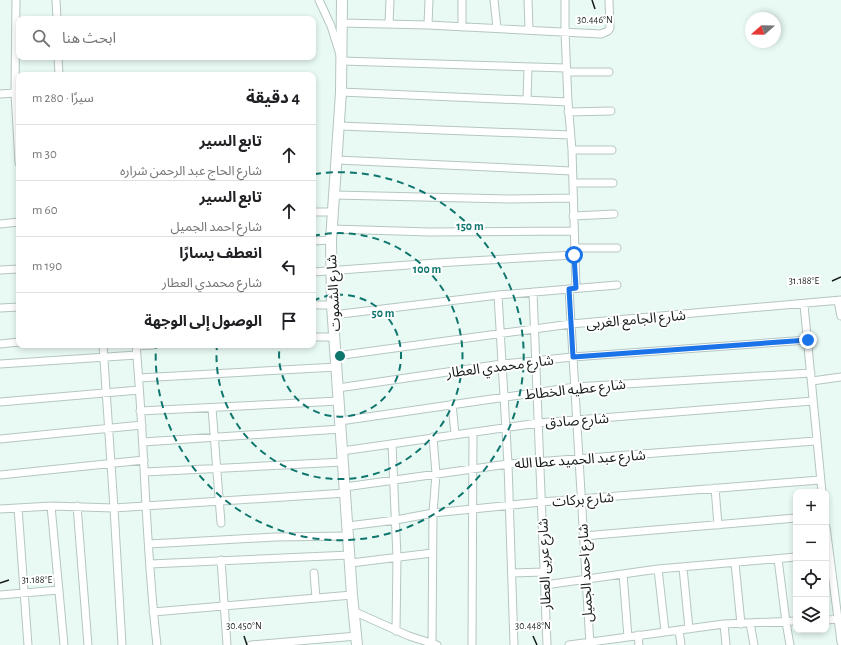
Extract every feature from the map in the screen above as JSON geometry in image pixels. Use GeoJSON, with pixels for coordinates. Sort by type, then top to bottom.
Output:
{"type":"FeatureCollection","features":[{"type":"Feature","properties":{"kind":"street"},"geometry":{"type":"LineString","coordinates":[[0,94],[16,93],[16,0]]}},
{"type":"Feature","properties":{"kind":"street"},"geometry":{"type":"LineString","coordinates":[[56,0],[56,16]]}},
{"type":"Feature","properties":{"kind":"street","name":"شارع الشموت"},"geometry":{"type":"LineString","coordinates":[[319,0],[331,26],[342,61]]}},
{"type":"Feature","properties":{"kind":"street"},"geometry":{"type":"LineString","coordinates":[[389,24],[390,0]]}},
{"type":"Feature","properties":{"kind":"street"},"geometry":{"type":"LineString","coordinates":[[428,25],[429,0]]}},
{"type":"Feature","properties":{"kind":"street"},"geometry":{"type":"LineString","coordinates":[[462,0],[462,27]]}},
{"type":"Feature","properties":{"kind":"street"},"geometry":{"type":"LineString","coordinates":[[494,0],[497,28]]}},
{"type":"Feature","properties":{"kind":"street"},"geometry":{"type":"LineString","coordinates":[[528,0],[529,29]]}},
{"type":"Feature","properties":{"kind":"street","name":"شارع احمد الجميل"},"geometry":{"type":"LineString","coordinates":[[565,0],[566,70],[572,150],[573,198],[574,252],[571,324],[590,643]]}},
{"type":"Feature","properties":{"kind":"street"},"geometry":{"type":"LineString","coordinates":[[342,24],[428,25],[529,29],[601,34],[608,31],[610,28],[609,0]]}},
{"type":"Feature","properties":{"kind":"street","name":"شارع الشموت"},"geometry":{"type":"LineString","coordinates":[[343,1],[342,92],[331,240],[331,271],[353,611],[357,641]]}},
{"type":"Feature","properties":{"kind":"street"},"geometry":{"type":"LineString","coordinates":[[58,60],[59,72]]}},
{"type":"Feature","properties":{"kind":"street"},"geometry":{"type":"LineString","coordinates":[[342,61],[528,67],[609,72]]}},
{"type":"Feature","properties":{"kind":"street"},"geometry":{"type":"LineString","coordinates":[[527,100],[528,67]]}},
{"type":"Feature","properties":{"kind":"street"},"geometry":{"type":"LineString","coordinates":[[342,92],[568,102]]}},
{"type":"Feature","properties":{"kind":"street"},"geometry":{"type":"LineString","coordinates":[[568,112],[611,111]]}},
{"type":"Feature","properties":{"kind":"street"},"geometry":{"type":"LineString","coordinates":[[340,126],[570,135]]}},
{"type":"Feature","properties":{"kind":"street"},"geometry":{"type":"LineString","coordinates":[[572,150],[612,150]]}},
{"type":"Feature","properties":{"kind":"street"},"geometry":{"type":"LineString","coordinates":[[337,160],[572,171]]}},
{"type":"Feature","properties":{"kind":"street"},"geometry":{"type":"LineString","coordinates":[[572,183],[613,183]]}},
{"type":"Feature","properties":{"kind":"street"},"geometry":{"type":"LineString","coordinates":[[334,195],[495,199],[573,198]]}},
{"type":"Feature","properties":{"kind":"street"},"geometry":{"type":"LineString","coordinates":[[316,212],[333,212]]}},
{"type":"Feature","properties":{"kind":"street"},"geometry":{"type":"LineString","coordinates":[[573,216],[614,214]]}},
{"type":"Feature","properties":{"kind":"street"},"geometry":{"type":"LineString","coordinates":[[0,224],[16,222]]}},
{"type":"Feature","properties":{"kind":"street"},"geometry":{"type":"LineString","coordinates":[[332,229],[430,232],[573,231]]}},
{"type":"Feature","properties":{"kind":"street"},"geometry":{"type":"LineString","coordinates":[[316,241],[331,240]]}},
{"type":"Feature","properties":{"kind":"street"},"geometry":{"type":"LineString","coordinates":[[316,272],[617,248]]}},
{"type":"Feature","properties":{"kind":"street"},"geometry":{"type":"LineString","coordinates":[[0,270],[16,269]]}},
{"type":"Feature","properties":{"kind":"street"},"geometry":{"type":"LineString","coordinates":[[316,306],[333,310],[617,285]]}},
{"type":"Feature","properties":{"kind":"street","name":"شارع عربى العطار"},"geometry":{"type":"LineString","coordinates":[[533,292],[547,645]]}},
{"type":"Feature","properties":{"kind":"street"},"geometry":{"type":"LineString","coordinates":[[498,295],[508,464],[514,645]]}},
{"type":"Feature","properties":{"kind":"street"},"geometry":{"type":"LineString","coordinates":[[840,301],[841,316]]}},
{"type":"Feature","properties":{"kind":"street","name":"شارع الجامع الغربى"},"geometry":{"type":"LineString","coordinates":[[336,356],[571,324],[840,301]]}},
{"type":"Feature","properties":{"kind":"street"},"geometry":{"type":"LineString","coordinates":[[804,305],[822,489]]}},
{"type":"Feature","properties":{"kind":"street"},"geometry":{"type":"LineString","coordinates":[[0,308],[16,307]]}},
{"type":"Feature","properties":{"kind":"street"},"geometry":{"type":"LineString","coordinates":[[316,338],[335,336]]}},
{"type":"Feature","properties":{"kind":"street","name":"شارع محمدي العطار"},"geometry":{"type":"LineString","coordinates":[[338,388],[502,364],[573,357],[808,340]]}},
{"type":"Feature","properties":{"kind":"street"},"geometry":{"type":"LineString","coordinates":[[0,344],[16,342]]}},
{"type":"Feature","properties":{"kind":"street"},"geometry":{"type":"LineString","coordinates":[[103,348],[122,645]]}},
{"type":"Feature","properties":{"kind":"street"},"geometry":{"type":"LineString","coordinates":[[136,348],[153,612],[157,645]]}},
{"type":"Feature","properties":{"kind":"street"},"geometry":{"type":"LineString","coordinates":[[0,364],[137,355]]}},
{"type":"Feature","properties":{"kind":"street"},"geometry":{"type":"LineString","coordinates":[[139,378],[337,367]]}},
{"type":"Feature","properties":{"kind":"street","name":"شارع عطيه الخطاط"},"geometry":{"type":"LineString","coordinates":[[143,442],[340,425],[452,404],[574,387],[811,373]]}},
{"type":"Feature","properties":{"kind":"street"},"geometry":{"type":"LineString","coordinates":[[812,381],[841,377]]}},
{"type":"Feature","properties":{"kind":"street"},"geometry":{"type":"LineString","coordinates":[[0,402],[139,390]]}},
{"type":"Feature","properties":{"kind":"street"},"geometry":{"type":"LineString","coordinates":[[140,411],[339,401]]}},
{"type":"Feature","properties":{"kind":"street","name":"شارع صادق"},"geometry":{"type":"LineString","coordinates":[[342,451],[538,423],[813,402]]}},
{"type":"Feature","properties":{"kind":"street"},"geometry":{"type":"LineString","coordinates":[[452,404],[455,434]]}},
{"type":"Feature","properties":{"kind":"street"},"geometry":{"type":"LineString","coordinates":[[212,408],[221,523]]}},
{"type":"Feature","properties":{"kind":"street"},"geometry":{"type":"LineString","coordinates":[[0,439],[142,425]]}},
{"type":"Feature","properties":{"kind":"street"},"geometry":{"type":"LineString","coordinates":[[472,645],[473,432]]}},
{"type":"Feature","properties":{"kind":"street"},"geometry":{"type":"LineString","coordinates":[[353,611],[396,631],[435,644],[432,553],[436,474],[433,437]]}},
{"type":"Feature","properties":{"kind":"street","name":"شارع عبد الحميد عطا الله"},"geometry":{"type":"LineString","coordinates":[[0,509],[51,506],[114,508],[219,501],[345,490],[394,480],[508,464],[816,441]]}},
{"type":"Feature","properties":{"kind":"street"},"geometry":{"type":"LineString","coordinates":[[392,444],[397,557],[396,631]]}},
{"type":"Feature","properties":{"kind":"street"},"geometry":{"type":"LineString","coordinates":[[0,475],[144,460]]}},
{"type":"Feature","properties":{"kind":"street"},"geometry":{"type":"LineString","coordinates":[[145,472],[343,462]]}},
{"type":"Feature","properties":{"kind":"street","name":"شارع بركات"},"geometry":{"type":"LineString","coordinates":[[149,544],[275,537],[348,531],[433,513],[541,502],[820,480]]}},
{"type":"Feature","properties":{"kind":"street"},"geometry":{"type":"LineString","coordinates":[[715,488],[718,525]]}},
{"type":"Feature","properties":{"kind":"street"},"geometry":{"type":"LineString","coordinates":[[51,506],[64,645]]}},
{"type":"Feature","properties":{"kind":"street"},"geometry":{"type":"LineString","coordinates":[[77,506],[88,645]]}},
{"type":"Feature","properties":{"kind":"street"},"geometry":{"type":"LineString","coordinates":[[18,508],[28,645]]}},
{"type":"Feature","properties":{"kind":"street"},"geometry":{"type":"LineString","coordinates":[[583,536],[793,518]]}},
{"type":"Feature","properties":{"kind":"street"},"geometry":{"type":"LineString","coordinates":[[150,564],[221,560],[350,559],[397,557],[432,553]]}},
{"type":"Feature","properties":{"kind":"street"},"geometry":{"type":"LineString","coordinates":[[545,585],[622,574],[793,557]]}},
{"type":"Feature","properties":{"kind":"street"},"geometry":{"type":"LineString","coordinates":[[778,559],[790,645]]}},
{"type":"Feature","properties":{"kind":"street"},"geometry":{"type":"LineString","coordinates":[[221,560],[227,645]]}},
{"type":"Feature","properties":{"kind":"street"},"geometry":{"type":"LineString","coordinates":[[828,561],[839,620],[841,642]]}},
{"type":"Feature","properties":{"kind":"street"},"geometry":{"type":"LineString","coordinates":[[735,563],[741,624]]}},
{"type":"Feature","properties":{"kind":"street"},"geometry":{"type":"LineString","coordinates":[[684,568],[689,629]]}},
{"type":"Feature","properties":{"kind":"street"},"geometry":{"type":"LineString","coordinates":[[658,570],[665,632]]}},
{"type":"Feature","properties":{"kind":"street"},"geometry":{"type":"LineString","coordinates":[[512,573],[544,572]]}},
{"type":"Feature","properties":{"kind":"street"},"geometry":{"type":"LineString","coordinates":[[314,573],[316,598]]}},
{"type":"Feature","properties":{"kind":"street"},"geometry":{"type":"LineString","coordinates":[[622,574],[628,637]]}},
{"type":"Feature","properties":{"kind":"street"},"geometry":{"type":"LineString","coordinates":[[0,595],[59,590]]}},
{"type":"Feature","properties":{"kind":"street"},"geometry":{"type":"LineString","coordinates":[[153,612],[352,595]]}},
{"type":"Feature","properties":{"kind":"street"},"geometry":{"type":"LineString","coordinates":[[569,645],[724,624],[793,621]]}},
{"type":"Feature","properties":{"kind":"street"},"geometry":{"type":"LineString","coordinates":[[750,623],[754,645]]}},
{"type":"Feature","properties":{"kind":"street"},"geometry":{"type":"LineString","coordinates":[[724,624],[726,645]]}},
{"type":"Feature","properties":{"kind":"street"},"geometry":{"type":"LineString","coordinates":[[679,630],[680,645]]}},
{"type":"Feature","properties":{"kind":"street"},"geometry":{"type":"LineString","coordinates":[[638,636],[639,645]]}},
{"type":"Feature","properties":{"kind":"street"},"geometry":{"type":"LineString","coordinates":[[251,645],[357,641]]}},
{"type":"Feature","properties":{"kind":"route"},"geometry":{"type":"LineString","coordinates":[[574,255],[576,288],[569,289],[573,357],[808,340]]}}]}
